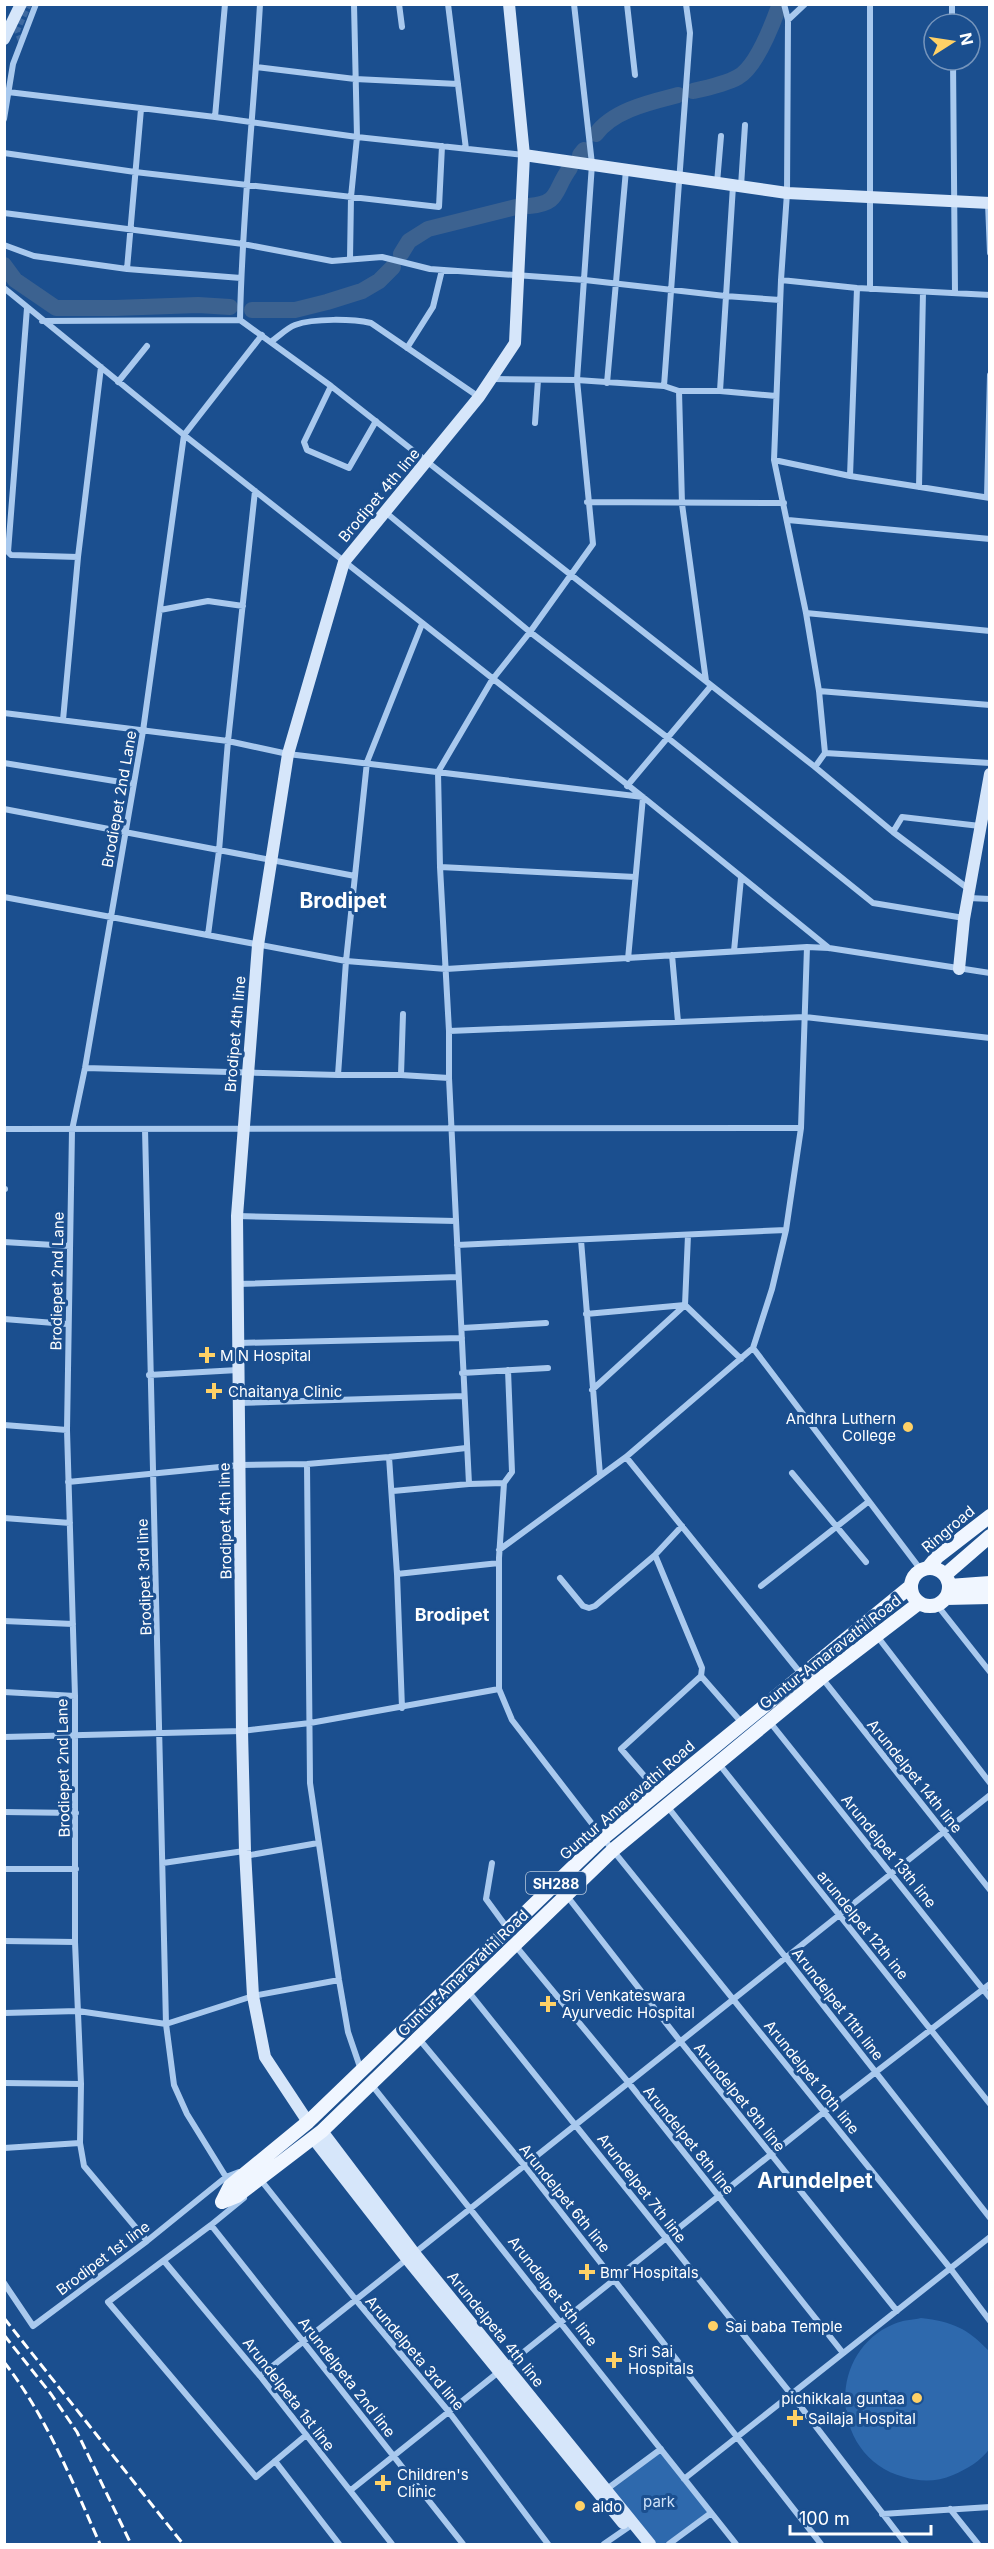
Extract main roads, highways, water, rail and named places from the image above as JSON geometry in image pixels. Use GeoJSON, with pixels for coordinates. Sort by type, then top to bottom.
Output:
{"type":"FeatureCollection","features":[{"type":"Feature","properties":{"kind":"main road","name":"Ringroad"},"geometry":{"type":"LineString","coordinates":[[924,1569],[990,1516]]}},
{"type":"Feature","properties":{"kind":"main road"},"geometry":{"type":"LineString","coordinates":[[911,1586],[912,1593],[919,1604],[931,1607],[990,1536]]}},
{"type":"Feature","properties":{"kind":"main road"},"geometry":{"type":"LineString","coordinates":[[924,1569],[934,1568],[944,1591]]}},
{"type":"Feature","properties":{"kind":"main road","name":"SH288"},"geometry":{"type":"LineString","coordinates":[[911,1586],[912,1580],[924,1569]]}},
{"type":"Feature","properties":{"kind":"main road"},"geometry":{"type":"LineString","coordinates":[[944,1591],[990,1583]]}},
{"type":"Feature","properties":{"kind":"main road","name":"Guntur Amaravathi Road"},"geometry":{"type":"LineString","coordinates":[[222,2202],[230,2186],[259,2176],[308,2122],[603,1838],[911,1586]]}},
{"type":"Feature","properties":{"kind":"main road"},"geometry":{"type":"LineString","coordinates":[[944,1591],[990,1597]]}},
{"type":"Feature","properties":{"kind":"main road","name":"Guntur-Amaravathi Road"},"geometry":{"type":"LineString","coordinates":[[259,2176],[318,2134],[419,2040],[467,1989],[613,1850],[821,1678],[919,1604]]}},
{"type":"Feature","properties":{"kind":"waterway"},"geometry":{"type":"LineString","coordinates":[[693,91],[728,82],[745,72],[757,56],[778,9]]}},
{"type":"Feature","properties":{"kind":"waterway"},"geometry":{"type":"LineString","coordinates":[[596,134],[603,126],[622,113],[678,95]]}},
{"type":"Feature","properties":{"kind":"waterway"},"geometry":{"type":"LineString","coordinates":[[580,155],[584,150]]}},
{"type":"Feature","properties":{"kind":"waterway"},"geometry":{"type":"LineString","coordinates":[[529,206],[552,199],[570,168]]}},
{"type":"Feature","properties":{"kind":"waterway"},"geometry":{"type":"LineString","coordinates":[[401,254],[409,241],[428,229],[516,207]]}},
{"type":"Feature","properties":{"kind":"waterway"},"geometry":{"type":"LineString","coordinates":[[4,265],[15,280],[56,308],[198,305],[230,307]]}},
{"type":"Feature","properties":{"kind":"waterway"},"geometry":{"type":"LineString","coordinates":[[252,310],[295,310],[327,302],[362,291],[379,281],[393,267]]}},
{"type":"Feature","properties":{"kind":"tunnel"},"geometry":{"type":"LineString","coordinates":[[21,41],[17,31],[29,4]]}},
{"type":"Feature","properties":{"kind":"railway"},"geometry":{"type":"LineString","coordinates":[[4,2318],[183,2544]]}},
{"type":"Feature","properties":{"kind":"railway"},"geometry":{"type":"LineString","coordinates":[[4,2335],[51,2394],[77,2432],[131,2544]]}},
{"type":"Feature","properties":{"kind":"railway"},"geometry":{"type":"LineString","coordinates":[[4,2362],[46,2427],[100,2544]]}},
{"type":"Feature","properties":{"kind":"place","name":"M N Hospital"},"geometry":{"type":"Point","coordinates":[207,1355]}},
{"type":"Feature","properties":{"kind":"place","name":"Chaitanya Clinic"},"geometry":{"type":"Point","coordinates":[214,1391]}},
{"type":"Feature","properties":{"kind":"place","name":"Andhra Luthern College"},"geometry":{"type":"Point","coordinates":[908,1427]}},
{"type":"Feature","properties":{"kind":"place","name":"Sri Venkateswara Ayurvedic Hospital"},"geometry":{"type":"Point","coordinates":[548,2004]}},
{"type":"Feature","properties":{"kind":"place","name":"Bmr Hospitals"},"geometry":{"type":"Point","coordinates":[587,2272]}},
{"type":"Feature","properties":{"kind":"place","name":"Sai baba Temple"},"geometry":{"type":"Point","coordinates":[713,2326]}},
{"type":"Feature","properties":{"kind":"place","name":"Sri Sai Hospitals"},"geometry":{"type":"Point","coordinates":[614,2360]}},
{"type":"Feature","properties":{"kind":"place","name":"pichikkala guntaa"},"geometry":{"type":"Point","coordinates":[917,2398]}},
{"type":"Feature","properties":{"kind":"place","name":"Sailaja Hospital"},"geometry":{"type":"Point","coordinates":[795,2418]}},
{"type":"Feature","properties":{"kind":"place","name":"Children's Clinic"},"geometry":{"type":"Point","coordinates":[383,2483]}},
{"type":"Feature","properties":{"kind":"place","name":"aldo"},"geometry":{"type":"Point","coordinates":[580,2506]}},
{"type":"Feature","properties":{"kind":"district","name":"Brodipet"},"geometry":{"type":"Point","coordinates":[343,900]}},
{"type":"Feature","properties":{"kind":"district","name":"Brodipet"},"geometry":{"type":"Point","coordinates":[452,1614]}},
{"type":"Feature","properties":{"kind":"district","name":"Arundelpet"},"geometry":{"type":"Point","coordinates":[815,2180]}},
{"type":"Feature","properties":{"kind":"park label","name":"park"},"geometry":{"type":"Point","coordinates":[659,2501]}}]}
